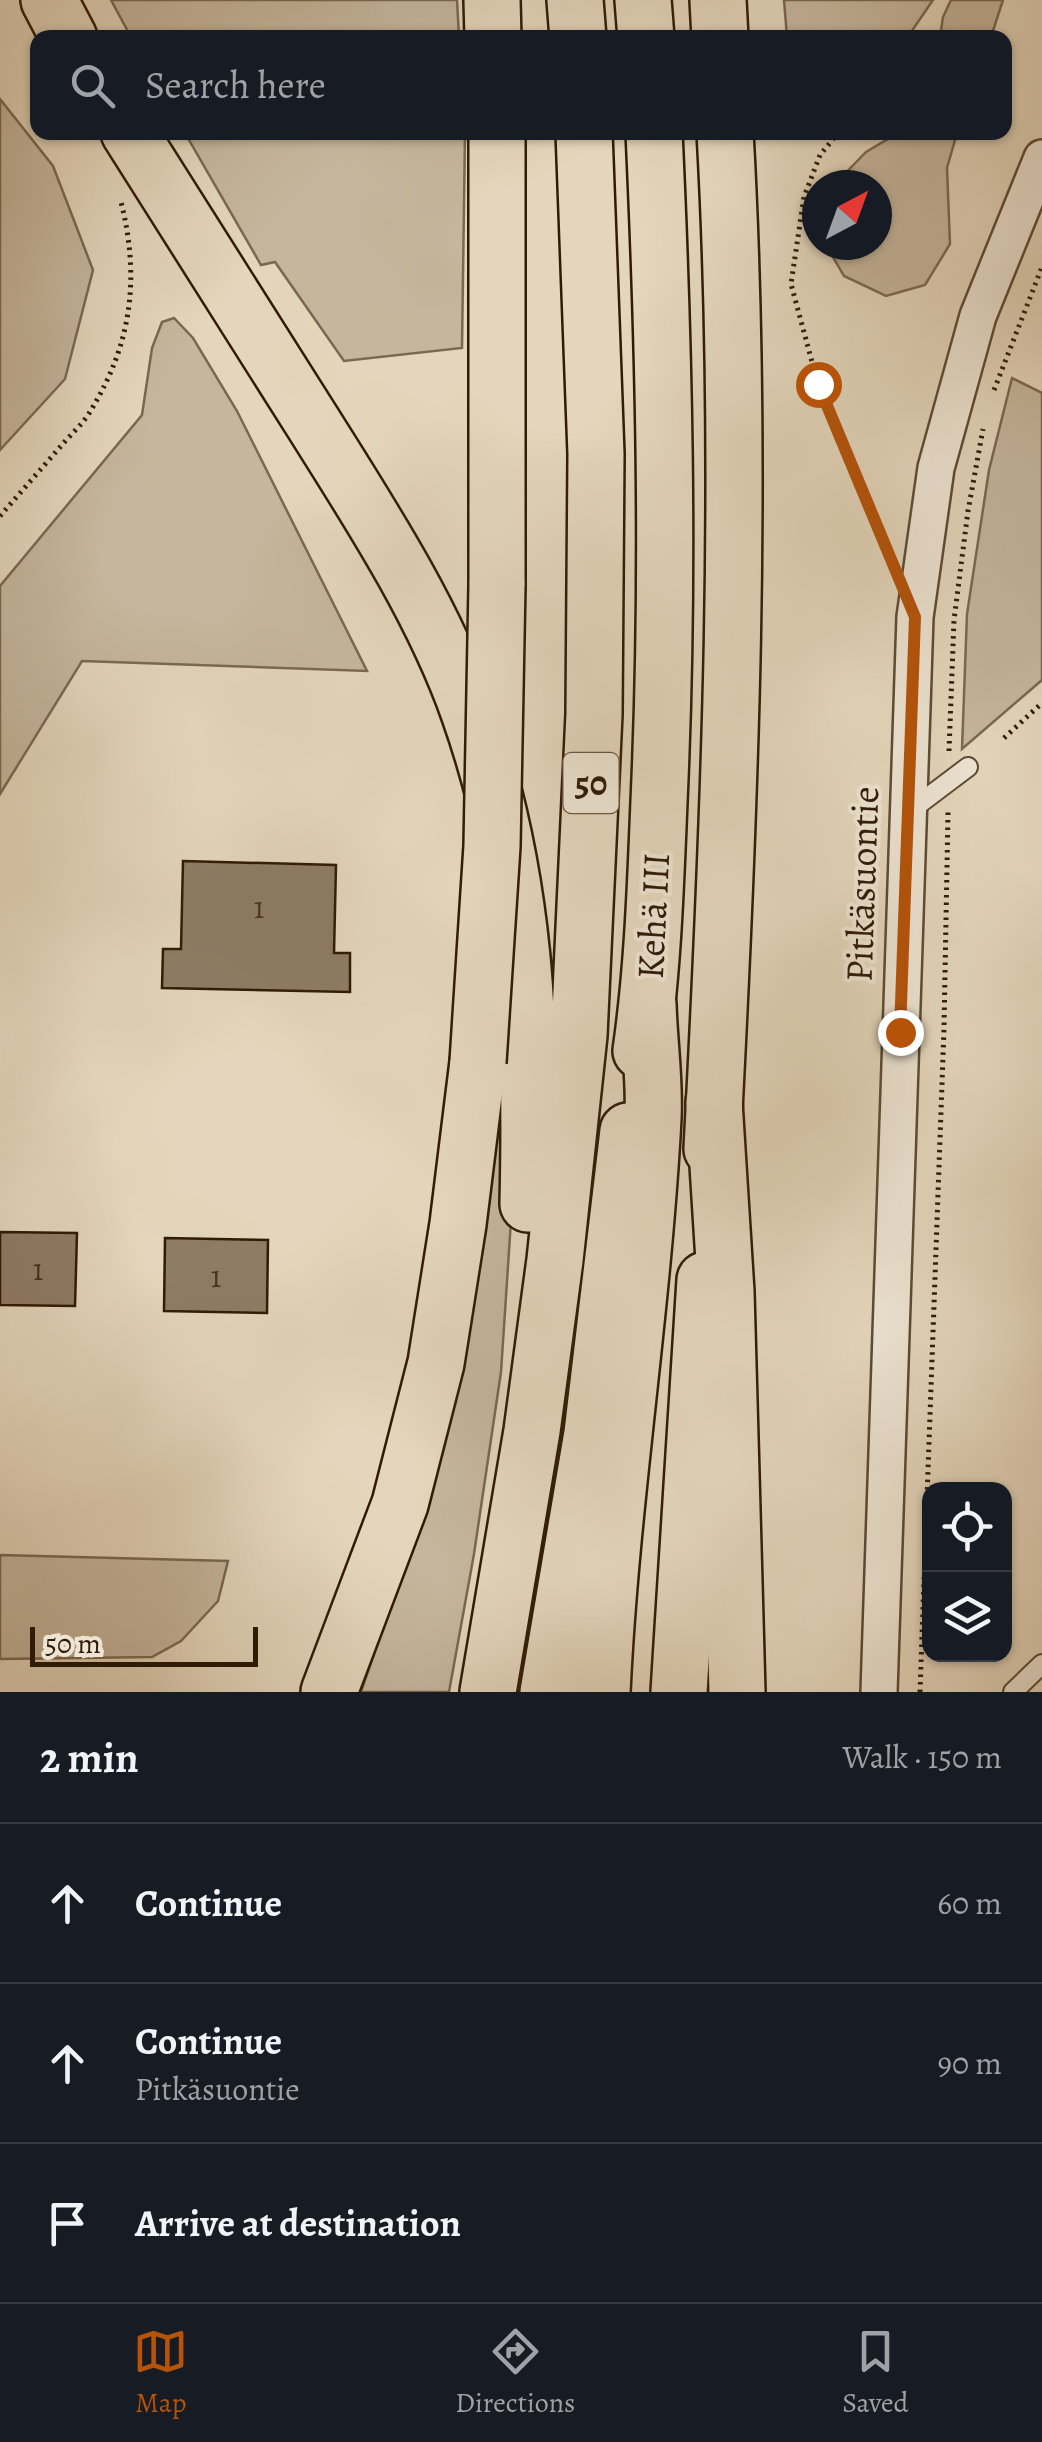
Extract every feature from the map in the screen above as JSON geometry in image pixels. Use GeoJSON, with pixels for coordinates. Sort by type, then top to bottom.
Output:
{"type":"FeatureCollection","features":[{"type":"Feature","properties":{"kind":"highway"},"geometry":{"type":"LineString","coordinates":[[48,0],[65,30]]}},
{"type":"Feature","properties":{"kind":"highway"},"geometry":{"type":"LineString","coordinates":[[492,0],[493,30]]}},
{"type":"Feature","properties":{"kind":"highway"},"geometry":{"type":"LineString","coordinates":[[575,0],[577,30]]}},
{"type":"Feature","properties":{"kind":"highway"},"geometry":{"type":"LineString","coordinates":[[644,0],[646,30]]}},
{"type":"Feature","properties":{"kind":"highway"},"geometry":{"type":"LineString","coordinates":[[718,0],[720,30]]}},
{"type":"Feature","properties":{"kind":"highway"},"geometry":{"type":"LineString","coordinates":[[134,140],[370,515],[442,650],[469,711],[515,884],[524,954],[530,1038],[526,1302],[532,1432]]}},
{"type":"Feature","properties":{"kind":"highway"},"geometry":{"type":"LineString","coordinates":[[329,1688],[400,1504],[436,1364],[478,1062],[492,846],[497,585],[496,140]]}},
{"type":"Feature","properties":{"kind":"highway","name":"Kehä III"},"geometry":{"type":"LineString","coordinates":[[488,1692],[532,1432],[579,1035],[593,733],[596,454],[584,140]]}},
{"type":"Feature","properties":{"kind":"highway","name":"Kehä III"},"geometry":{"type":"LineString","coordinates":[[548,1692],[592,1433],[627,1138],[648,1004],[662,708],[666,476],[654,140]]}},
{"type":"Feature","properties":{"kind":"highway"},"geometry":{"type":"LineString","coordinates":[[678,1692],[714,1102],[735,623],[732,258],[726,140]]}},
{"type":"Feature","properties":{"kind":"highway"},"geometry":{"type":"LineString","coordinates":[[602,1692],[606,1592],[624,1450],[653,1114],[648,1004]]}},
{"type":"Feature","properties":{"kind":"highway"},"geometry":{"type":"LineString","coordinates":[[714,1102],[726,1311],[737,1692]]}},
{"type":"Feature","properties":{"kind":"street","name":"Pitkäsuontie"},"geometry":{"type":"LineString","coordinates":[[878,1692],[915,617],[936,468],[978,316],[1042,158]]}},
{"type":"Feature","properties":{"kind":"lane"},"geometry":{"type":"LineString","coordinates":[[906,813],[968,768]]}},
{"type":"Feature","properties":{"kind":"lane"},"geometry":{"type":"LineString","coordinates":[[1013,1692],[1042,1664]]}},
{"type":"Feature","properties":{"kind":"path"},"geometry":{"type":"LineString","coordinates":[[832,140],[820,155],[804,197],[791,284],[818,384],[915,617]]}},
{"type":"Feature","properties":{"kind":"path"},"geometry":{"type":"LineString","coordinates":[[0,516],[90,413],[113,367],[129,323],[130,239],[119,194]]}},
{"type":"Feature","properties":{"kind":"path"},"geometry":{"type":"LineString","coordinates":[[994,392],[1042,267]]}},
{"type":"Feature","properties":{"kind":"path"},"geometry":{"type":"LineString","coordinates":[[920,1692],[954,620],[984,427]]}},
{"type":"Feature","properties":{"kind":"path"},"geometry":{"type":"LineString","coordinates":[[1004,738],[1042,704]]}},
{"type":"Feature","properties":{"kind":"shaded area"},"geometry":{"type":"Polygon","coordinates":[[[111,0],[457,0],[459,30],[127,30],[111,0]]]}},
{"type":"Feature","properties":{"kind":"shaded area"},"geometry":{"type":"Polygon","coordinates":[[[784,0],[933,0],[912,30],[786,30],[784,0]]]}},
{"type":"Feature","properties":{"kind":"shaded area"},"geometry":{"type":"Polygon","coordinates":[[[951,0],[1003,0],[993,30],[941,30],[951,0]]]}},
{"type":"Feature","properties":{"kind":"shaded area"},"geometry":{"type":"Polygon","coordinates":[[[0,99],[53,166],[93,270],[65,379],[0,450],[0,99]]]}},
{"type":"Feature","properties":{"kind":"shaded area"},"geometry":{"type":"Polygon","coordinates":[[[189,140],[465,140],[462,348],[344,361],[275,262],[261,265],[189,140]]]}},
{"type":"Feature","properties":{"kind":"shaded area"},"geometry":{"type":"Polygon","coordinates":[[[886,140],[955,140],[947,168],[950,244],[925,285],[886,296],[844,276],[835,260],[892,260],[892,170],[849,170],[866,152],[886,140]]]}},
{"type":"Feature","properties":{"kind":"shaded area"},"geometry":{"type":"Polygon","coordinates":[[[174,318],[193,338],[237,411],[367,671],[82,661],[0,794],[0,586],[142,415],[152,348],[162,322],[174,318]]]}},
{"type":"Feature","properties":{"kind":"shaded area"},"geometry":{"type":"Polygon","coordinates":[[[1012,378],[1042,393],[1042,680],[962,749],[967,614],[989,470],[1012,378]]]}},
{"type":"Feature","properties":{"kind":"shaded area"},"geometry":{"type":"Polygon","coordinates":[[[507,982],[515,1160],[501,1372],[449,1692],[361,1692],[397,1587],[507,982]]]}},
{"type":"Feature","properties":{"kind":"shaded area"},"geometry":{"type":"Polygon","coordinates":[[[0,1555],[228,1561],[218,1601],[181,1641],[152,1657],[0,1659],[0,1555]]]}},
{"type":"Feature","properties":{"kind":"building"},"geometry":{"type":"Polygon","coordinates":[[[183,861],[336,865],[334,953],[350,953],[350,992],[162,988],[163,949],[181,949],[183,861]]]}},
{"type":"Feature","properties":{"kind":"building"},"geometry":{"type":"Polygon","coordinates":[[[0,1232],[77,1233],[75,1306],[0,1305],[0,1232]]]}},
{"type":"Feature","properties":{"kind":"building"},"geometry":{"type":"Polygon","coordinates":[[[165,1238],[268,1240],[267,1313],[164,1311],[165,1238]]]}},
{"type":"Feature","properties":{"kind":"route"},"geometry":{"type":"LineString","coordinates":[[818,384],[915,617],[900,1032]]}}]}
